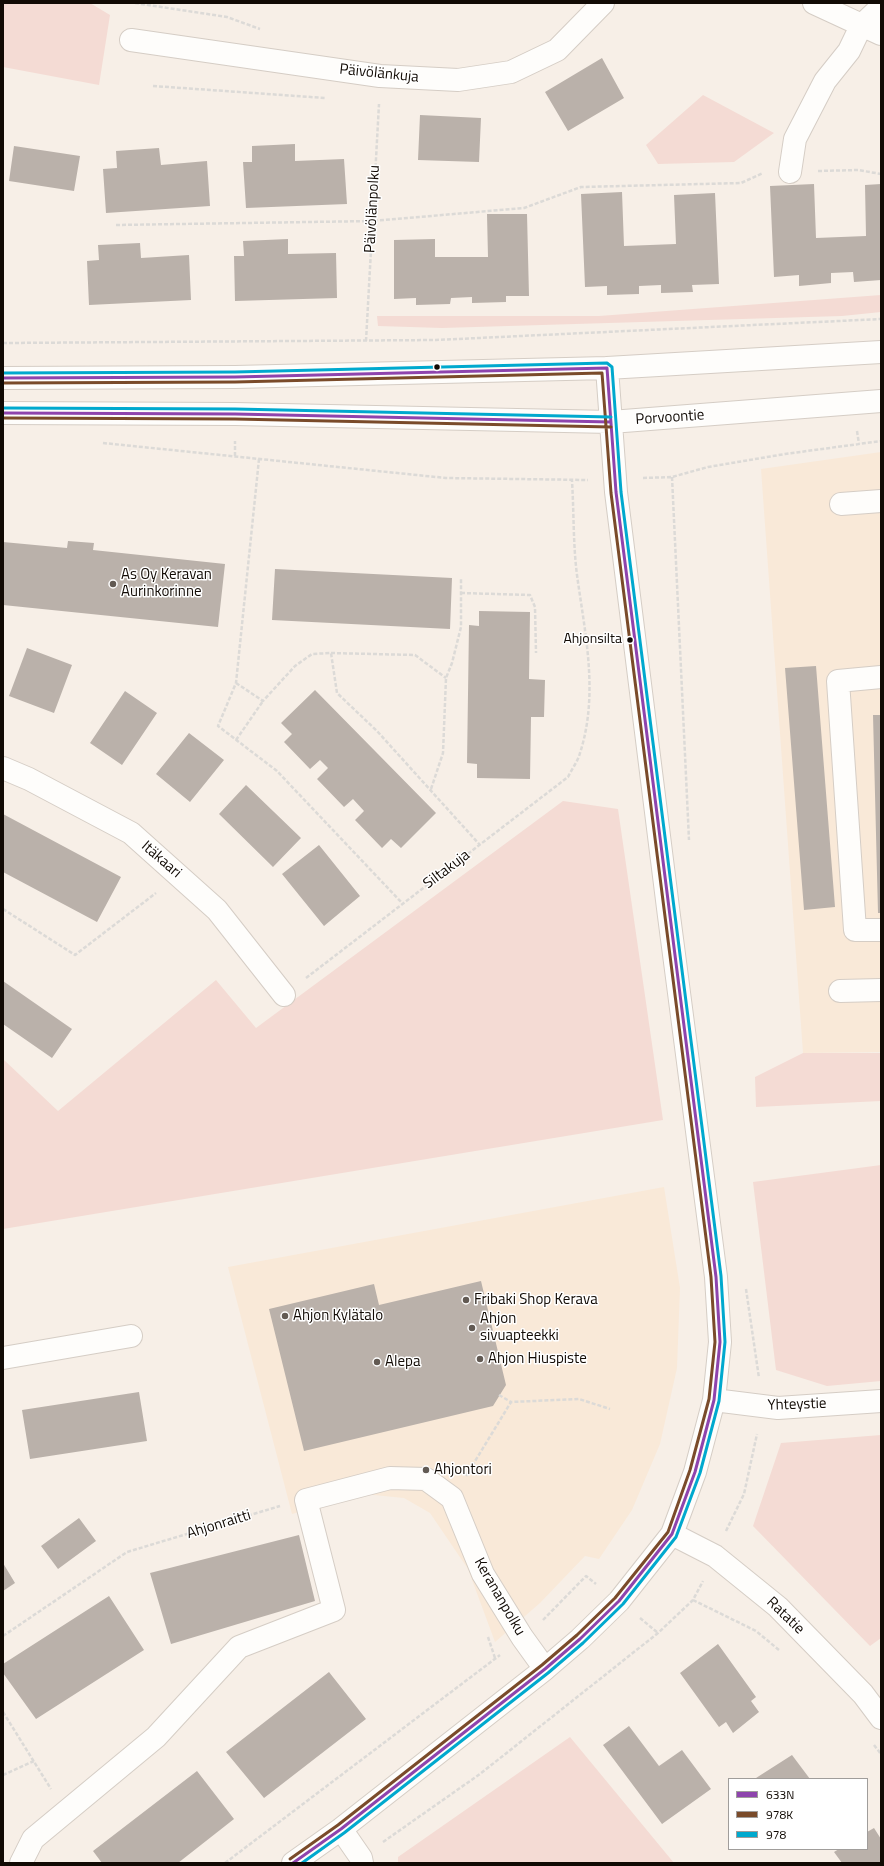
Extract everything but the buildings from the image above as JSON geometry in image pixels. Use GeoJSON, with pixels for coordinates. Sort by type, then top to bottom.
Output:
{"type":"FeatureCollection","features":[{"type":"Feature","properties":{"kind":"street","name":"Päivölänkuja"},"geometry":{"type":"LineString","coordinates":[[131,40],[380,76],[458,80],[511,72],[557,50],[603,3]]}},
{"type":"Feature","properties":{"kind":"street"},"geometry":{"type":"LineString","coordinates":[[814,3],[881,34]]}},
{"type":"Feature","properties":{"kind":"street"},"geometry":{"type":"LineString","coordinates":[[790,172],[795,139],[825,81],[849,51],[861,26],[881,7]]}},
{"type":"Feature","properties":{"kind":"street"},"geometry":{"type":"LineString","coordinates":[[3,378],[235,377],[607,368],[881,352]]}},
{"type":"Feature","properties":{"kind":"street"},"geometry":{"type":"LineString","coordinates":[[293,1863],[341,1829],[545,1668],[580,1639],[618,1601],[672,1534],[694,1472],[714,1400],[720,1342],[716,1277],[669,916],[615,479],[607,368]]}},
{"type":"Feature","properties":{"kind":"street","name":"Porvoontie"},"geometry":{"type":"LineString","coordinates":[[3,413],[243,414],[611,422],[881,401]]}},
{"type":"Feature","properties":{"kind":"street"},"geometry":{"type":"LineString","coordinates":[[841,504],[881,501]]}},
{"type":"Feature","properties":{"kind":"street"},"geometry":{"type":"LineString","coordinates":[[881,677],[838,681],[855,930],[881,930]]}},
{"type":"Feature","properties":{"kind":"street","name":"Itäkaari"},"geometry":{"type":"LineString","coordinates":[[3,768],[29,779],[130,833],[217,910],[284,995]]}},
{"type":"Feature","properties":{"kind":"street"},"geometry":{"type":"LineString","coordinates":[[840,991],[881,990]]}},
{"type":"Feature","properties":{"kind":"street"},"geometry":{"type":"LineString","coordinates":[[3,1358],[131,1336]]}},
{"type":"Feature","properties":{"kind":"street","name":"Yhteystie"},"geometry":{"type":"LineString","coordinates":[[714,1400],[778,1408],[881,1401]]}},
{"type":"Feature","properties":{"kind":"street"},"geometry":{"type":"LineString","coordinates":[[22,1863],[33,1839],[156,1737],[239,1647],[334,1610],[306,1500],[390,1478],[426,1479],[452,1498]]}},
{"type":"Feature","properties":{"kind":"street","name":"Kerananpolku"},"geometry":{"type":"LineString","coordinates":[[452,1498],[483,1574],[522,1638],[545,1668]]}},
{"type":"Feature","properties":{"kind":"street","name":"Ratatie"},"geometry":{"type":"LineString","coordinates":[[672,1534],[715,1556],[778,1607],[863,1694],[881,1718]]}},
{"type":"Feature","properties":{"kind":"street"},"geometry":{"type":"LineString","coordinates":[[341,1829],[361,1858],[362,1863]]}},
{"type":"Feature","properties":{"kind":"path"},"geometry":{"type":"LineString","coordinates":[[153,86],[333,98]]}},
{"type":"Feature","properties":{"kind":"path","name":"Päivölänpolku"},"geometry":{"type":"LineString","coordinates":[[366,341],[380,102],[372,101]]}},
{"type":"Feature","properties":{"kind":"path"},"geometry":{"type":"LineString","coordinates":[[116,225],[372,221],[524,208],[582,187],[741,183],[763,173],[858,170],[881,174]]}},
{"type":"Feature","properties":{"kind":"path"},"geometry":{"type":"LineString","coordinates":[[3,343],[436,340],[881,319]]}},
{"type":"Feature","properties":{"kind":"path"},"geometry":{"type":"LineString","coordinates":[[97,442],[259,460],[446,478],[572,481],[672,477],[723,464],[881,441]]}},
{"type":"Feature","properties":{"kind":"path"},"geometry":{"type":"LineString","coordinates":[[259,460],[236,683],[218,726],[277,771],[403,904]]}},
{"type":"Feature","properties":{"kind":"path"},"geometry":{"type":"LineString","coordinates":[[672,477],[689,841]]}},
{"type":"Feature","properties":{"kind":"path","name":"Siltakuja"},"geometry":{"type":"LineString","coordinates":[[284,995],[568,777],[580,754],[586,728],[590,679],[588,645],[577,573],[572,481]]}},
{"type":"Feature","properties":{"kind":"path"},"geometry":{"type":"LineString","coordinates":[[431,789],[443,753],[446,678],[452,662],[461,627],[461,578]]}},
{"type":"Feature","properties":{"kind":"path"},"geometry":{"type":"LineString","coordinates":[[461,593],[530,595],[535,607],[536,653]]}},
{"type":"Feature","properties":{"kind":"path"},"geometry":{"type":"LineString","coordinates":[[331,653],[337,693],[377,731],[480,845]]}},
{"type":"Feature","properties":{"kind":"path"},"geometry":{"type":"LineString","coordinates":[[236,740],[262,701],[295,666],[312,654],[415,655],[446,678]]}},
{"type":"Feature","properties":{"kind":"path"},"geometry":{"type":"LineString","coordinates":[[236,683],[262,701]]}},
{"type":"Feature","properties":{"kind":"path"},"geometry":{"type":"LineString","coordinates":[[3,909],[75,955],[178,875]]}},
{"type":"Feature","properties":{"kind":"path"},"geometry":{"type":"LineString","coordinates":[[500,1395],[511,1402],[578,1399],[610,1409]]}},
{"type":"Feature","properties":{"kind":"path"},"geometry":{"type":"LineString","coordinates":[[452,1498],[511,1402]]}},
{"type":"Feature","properties":{"kind":"path","name":"Ahjonraitti"},"geometry":{"type":"LineString","coordinates":[[3,1636],[127,1552],[306,1500]]}},
{"type":"Feature","properties":{"kind":"path"},"geometry":{"type":"LineString","coordinates":[[225,1863],[522,1638],[540,1623],[586,1576]]}},
{"type":"Feature","properties":{"kind":"path"},"geometry":{"type":"LineString","coordinates":[[693,1600],[756,1631],[780,1650]]}},
{"type":"Feature","properties":{"kind":"path"},"geometry":{"type":"LineString","coordinates":[[3,1712],[66,1813]]}},
{"type":"Feature","properties":{"kind":"path"},"geometry":{"type":"LineString","coordinates":[[872,1742],[881,1754]]}},
{"type":"Feature","properties":{"kind":"path"},"geometry":{"type":"LineString","coordinates":[[3,1775],[34,1760]]}},
{"type":"Feature","properties":{"kind":"shaded area"},"geometry":{"type":"Polygon","coordinates":[[[3,3],[90,3],[110,15],[99,85],[3,67],[3,3]]]}},
{"type":"Feature","properties":{"kind":"shaded area"},"geometry":{"type":"Polygon","coordinates":[[[703,95],[774,133],[734,162],[658,164],[646,145],[703,95]]]}},
{"type":"Feature","properties":{"kind":"shaded area"},"geometry":{"type":"Polygon","coordinates":[[[881,295],[881,312],[842,316],[442,328],[378,326],[377,316],[599,316],[881,295]]]}},
{"type":"Feature","properties":{"kind":"shaded area"},"geometry":{"type":"Polygon","coordinates":[[[881,452],[881,1052],[803,1053],[761,469],[881,452]]]}},
{"type":"Feature","properties":{"kind":"shaded area"},"geometry":{"type":"Polygon","coordinates":[[[563,801],[618,809],[663,1120],[3,1229],[3,1059],[58,1111],[216,980],[256,1028],[563,801]]]}},
{"type":"Feature","properties":{"kind":"shaded area"},"geometry":{"type":"Polygon","coordinates":[[[803,1053],[881,1053],[881,1101],[756,1107],[755,1077],[803,1053]]]}},
{"type":"Feature","properties":{"kind":"shaded area"},"geometry":{"type":"Polygon","coordinates":[[[881,1165],[881,1381],[827,1386],[776,1370],[753,1182],[881,1165]]]}},
{"type":"Feature","properties":{"kind":"shaded area"},"geometry":{"type":"Polygon","coordinates":[[[664,1187],[680,1288],[677,1368],[660,1444],[632,1510],[599,1559],[585,1556],[540,1603],[495,1642],[468,1569],[430,1513],[404,1498],[364,1494],[292,1514],[228,1267],[664,1187]]]}},
{"type":"Feature","properties":{"kind":"shaded area"},"geometry":{"type":"Polygon","coordinates":[[[881,1435],[881,1638],[870,1646],[753,1526],[781,1443],[881,1435]]]}},
{"type":"Feature","properties":{"kind":"shaded area"},"geometry":{"type":"Polygon","coordinates":[[[570,1737],[674,1863],[398,1863],[398,1857],[570,1737]]]}},
{"type":"Feature","properties":{"kind":"transit line","name":"978"},"geometry":{"type":"LineString","coordinates":[[3,373],[235,372],[607,363],[612,367],[621,492],[721,1276],[725,1342],[719,1401],[700,1473],[676,1537],[623,1604],[583,1643],[548,1673],[344,1833],[302,1863]]}},
{"type":"Feature","properties":{"kind":"transit line","name":"633N"},"geometry":{"type":"LineString","coordinates":[[3,378],[235,377],[607,368],[616,492],[716,1277],[720,1342],[714,1400],[695,1472],[672,1534],[619,1601],[580,1639],[545,1669],[341,1829],[293,1863]]}},
{"type":"Feature","properties":{"kind":"transit line","name":"978K"},"geometry":{"type":"LineString","coordinates":[[3,383],[235,382],[602,373],[611,493],[711,1277],[715,1342],[709,1399],[690,1470],[668,1532],[615,1598],[577,1635],[542,1665],[338,1825],[290,1859]]}},
{"type":"Feature","properties":{"kind":"transit line","name":"978"},"geometry":{"type":"LineString","coordinates":[[3,408],[235,409],[611,417]]}},
{"type":"Feature","properties":{"kind":"transit line","name":"633N"},"geometry":{"type":"LineString","coordinates":[[3,413],[235,414],[611,422]]}},
{"type":"Feature","properties":{"kind":"transit line","name":"978K"},"geometry":{"type":"LineString","coordinates":[[3,418],[235,419],[611,427]]}},
{"type":"Feature","properties":{"kind":"place","name":"As Oy Keravan Aurinkorinne"},"geometry":{"type":"Point","coordinates":[113,584]}},
{"type":"Feature","properties":{"kind":"place","name":"Ahjonsilta"},"geometry":{"type":"Point","coordinates":[630,640]}},
{"type":"Feature","properties":{"kind":"place","name":"Fribaki Shop Kerava"},"geometry":{"type":"Point","coordinates":[466,1300]}},
{"type":"Feature","properties":{"kind":"place","name":"Ahjon Kylätalo"},"geometry":{"type":"Point","coordinates":[285,1316]}},
{"type":"Feature","properties":{"kind":"place","name":"Ahjon sivuapteekki"},"geometry":{"type":"Point","coordinates":[472,1328]}},
{"type":"Feature","properties":{"kind":"place","name":"Ahjon Hiuspiste"},"geometry":{"type":"Point","coordinates":[480,1359]}},
{"type":"Feature","properties":{"kind":"place","name":"Alepa"},"geometry":{"type":"Point","coordinates":[377,1362]}},
{"type":"Feature","properties":{"kind":"place","name":"Ahjontori"},"geometry":{"type":"Point","coordinates":[426,1470]}}]}
